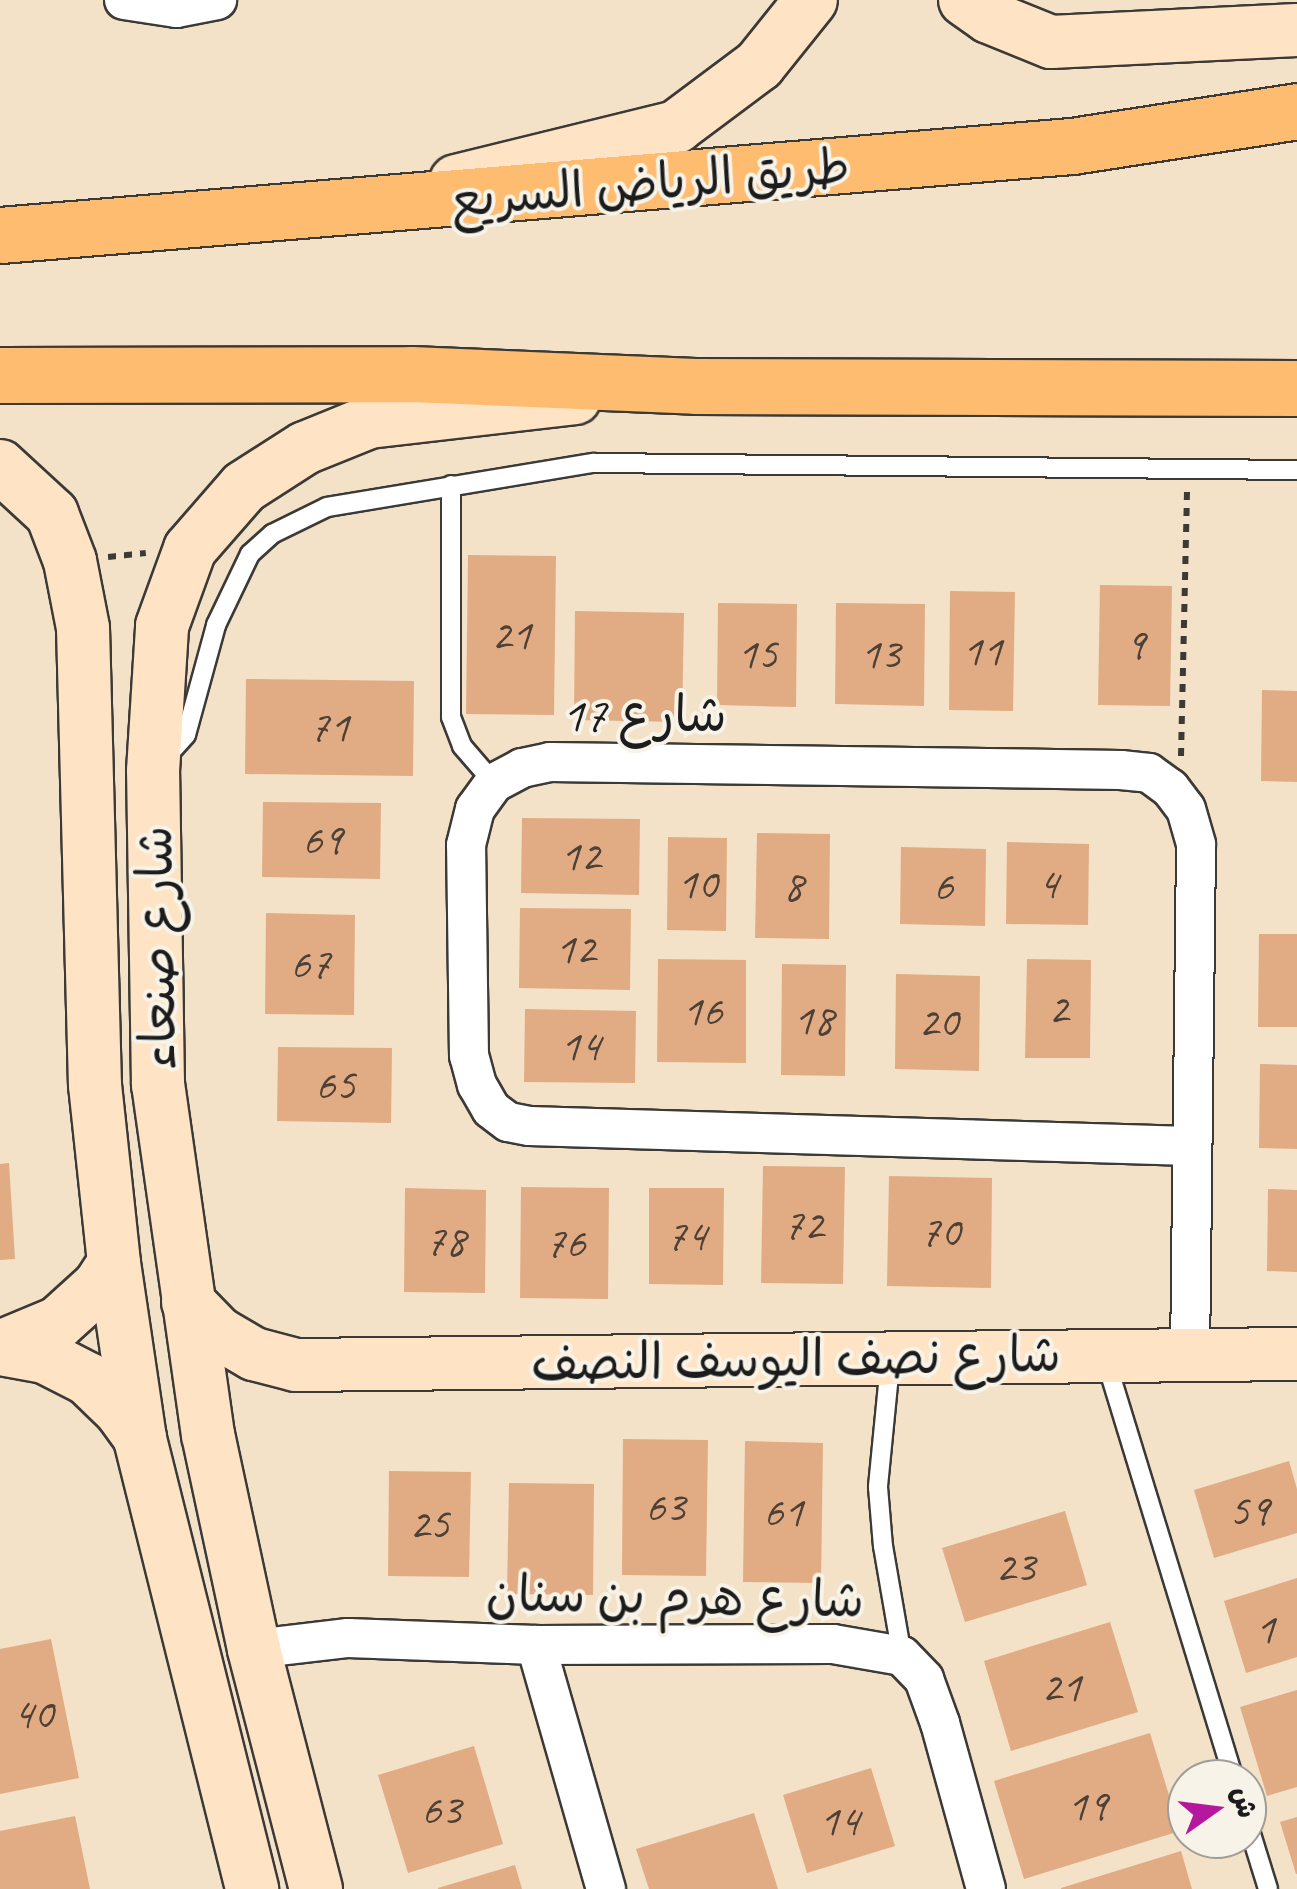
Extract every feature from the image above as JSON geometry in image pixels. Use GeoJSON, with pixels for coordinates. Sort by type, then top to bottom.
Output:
{"type":"FeatureCollection","features":[{"type":"Feature","properties":{"kind":"highway","name":"طريق الرياض السريع"},"geometry":{"type":"LineString","coordinates":[[0,235],[1072,146],[1297,111]]}},
{"type":"Feature","properties":{"kind":"highway"},"geometry":{"type":"LineString","coordinates":[[0,376],[411,374],[696,386],[1297,388]]}},
{"type":"Feature","properties":{"kind":"main road"},"geometry":{"type":"LineString","coordinates":[[336,210],[676,127],[759,64],[811,0]]}},
{"type":"Feature","properties":{"kind":"main road"},"geometry":{"type":"LineString","coordinates":[[965,0],[989,17],[1050,42],[1297,30]]}},
{"type":"Feature","properties":{"kind":"main road","name":"شارع صنعاء"},"geometry":{"type":"LineString","coordinates":[[316,1889],[254,1649],[208,1436],[158,1086],[153,771],[162,626],[190,549],[244,487],[305,448],[368,422],[696,386]]}},
{"type":"Feature","properties":{"kind":"main road","name":"شارع صنعاء"},"geometry":{"type":"LineString","coordinates":[[0,466],[52,514],[70,561],[82,628],[94,1085],[114,1263],[140,1438],[252,1889]]}},
{"type":"Feature","properties":{"kind":"main road"},"geometry":{"type":"LineString","coordinates":[[85,784],[110,770],[134,766],[153,771]]}},
{"type":"Feature","properties":{"kind":"main road"},"geometry":{"type":"LineString","coordinates":[[0,1348],[58,1323],[89,1296],[114,1263]]}},
{"type":"Feature","properties":{"kind":"main road"},"geometry":{"type":"LineString","coordinates":[[188,1302],[218,1332],[242,1347],[296,1365]]}},
{"type":"Feature","properties":{"kind":"main road"},"geometry":{"type":"LineString","coordinates":[[0,1348],[45,1357],[88,1379],[120,1410],[140,1438]]}},
{"type":"Feature","properties":{"kind":"main road","name":"شارع نصف اليوسف النصف"},"geometry":{"type":"LineString","coordinates":[[296,1365],[1297,1354]]}},
{"type":"Feature","properties":{"kind":"main road"},"geometry":{"type":"LineString","coordinates":[[208,1436],[228,1401],[258,1376],[296,1365]]}},
{"type":"Feature","properties":{"kind":"street"},"geometry":{"type":"LineString","coordinates":[[124,0],[166,8],[217,0]]}},
{"type":"Feature","properties":{"kind":"street","name":"شارع 17"},"geometry":{"type":"LineString","coordinates":[[494,783],[522,768],[550,762],[1120,770],[1148,773],[1180,800]]}},
{"type":"Feature","properties":{"kind":"street"},"geometry":{"type":"LineString","coordinates":[[494,783],[475,809],[466,845],[469,1056],[477,1085],[491,1109],[508,1122],[529,1126],[1190,1146]]}},
{"type":"Feature","properties":{"kind":"street"},"geometry":{"type":"LineString","coordinates":[[1180,800],[1196,846],[1190,1355]]}},
{"type":"Feature","properties":{"kind":"street","name":"شارع هرم بن سنان"},"geometry":{"type":"LineString","coordinates":[[254,1649],[348,1638],[536,1644],[832,1644],[902,1656],[924,1679],[986,1889]]}},
{"type":"Feature","properties":{"kind":"street"},"geometry":{"type":"LineString","coordinates":[[536,1644],[606,1889]]}},
{"type":"Feature","properties":{"kind":"lane"},"geometry":{"type":"LineString","coordinates":[[153,771],[186,735],[216,625],[250,554],[272,534],[327,507],[594,463],[1297,470]]}},
{"type":"Feature","properties":{"kind":"lane"},"geometry":{"type":"LineString","coordinates":[[451,486],[451,717],[462,746],[494,783]]}},
{"type":"Feature","properties":{"kind":"lane"},"geometry":{"type":"LineString","coordinates":[[1104,1356],[1228,1759]]}},
{"type":"Feature","properties":{"kind":"lane"},"geometry":{"type":"LineString","coordinates":[[890,1358],[878,1488],[882,1546],[902,1656]]}},
{"type":"Feature","properties":{"kind":"lane"},"geometry":{"type":"LineString","coordinates":[[1259,1859],[1268,1889]]}},
{"type":"Feature","properties":{"kind":"path"},"geometry":{"type":"LineString","coordinates":[[1180,800],[1188,467]]}},
{"type":"Feature","properties":{"kind":"path"},"geometry":{"type":"LineString","coordinates":[[70,561],[190,549]]}},
{"type":"Feature","properties":{"kind":"building"},"geometry":{"type":"Polygon","coordinates":[[[468,555],[556,556],[554,715],[466,714],[468,555]]]}},
{"type":"Feature","properties":{"kind":"building"},"geometry":{"type":"Polygon","coordinates":[[[1100,585],[1172,586],[1170,706],[1098,705],[1100,585]]]}},
{"type":"Feature","properties":{"kind":"building"},"geometry":{"type":"Polygon","coordinates":[[[950,591],[1015,592],[1013,711],[949,710],[950,591]]]}},
{"type":"Feature","properties":{"kind":"building"},"geometry":{"type":"Polygon","coordinates":[[[718,603],[797,604],[796,707],[717,705],[718,603]]]}},
{"type":"Feature","properties":{"kind":"building"},"geometry":{"type":"Polygon","coordinates":[[[836,603],[925,604],[924,706],[835,704],[836,603]]]}},
{"type":"Feature","properties":{"kind":"building"},"geometry":{"type":"Polygon","coordinates":[[[575,611],[684,613],[682,722],[574,720],[575,611]]]}},
{"type":"Feature","properties":{"kind":"building"},"geometry":{"type":"Polygon","coordinates":[[[246,679],[414,681],[413,776],[245,774],[246,679]]]}},
{"type":"Feature","properties":{"kind":"building"},"geometry":{"type":"Polygon","coordinates":[[[1262,690],[1297,691],[1297,782],[1261,781],[1262,690]]]}},
{"type":"Feature","properties":{"kind":"building"},"geometry":{"type":"Polygon","coordinates":[[[263,802],[381,803],[380,879],[262,877],[263,802]]]}},
{"type":"Feature","properties":{"kind":"building"},"geometry":{"type":"Polygon","coordinates":[[[522,818],[640,819],[639,895],[521,893],[522,818]]]}},
{"type":"Feature","properties":{"kind":"building"},"geometry":{"type":"Polygon","coordinates":[[[757,833],[830,834],[829,939],[755,938],[757,833]]]}},
{"type":"Feature","properties":{"kind":"building"},"geometry":{"type":"Polygon","coordinates":[[[668,837],[727,838],[726,931],[667,930],[668,837]]]}},
{"type":"Feature","properties":{"kind":"building"},"geometry":{"type":"Polygon","coordinates":[[[1007,842],[1089,844],[1088,925],[1006,924],[1007,842]]]}},
{"type":"Feature","properties":{"kind":"building"},"geometry":{"type":"Polygon","coordinates":[[[901,847],[986,849],[985,926],[900,924],[901,847]]]}},
{"type":"Feature","properties":{"kind":"building"},"geometry":{"type":"Polygon","coordinates":[[[520,908],[631,909],[630,990],[519,988],[520,908]]]}},
{"type":"Feature","properties":{"kind":"building"},"geometry":{"type":"Polygon","coordinates":[[[266,913],[355,915],[354,1015],[265,1014],[266,913]]]}},
{"type":"Feature","properties":{"kind":"building"},"geometry":{"type":"Polygon","coordinates":[[[1259,934],[1297,934],[1297,1027],[1258,1027],[1259,934]]]}},
{"type":"Feature","properties":{"kind":"building"},"geometry":{"type":"Polygon","coordinates":[[[658,959],[746,960],[746,1063],[657,1062],[658,959]]]}},
{"type":"Feature","properties":{"kind":"building"},"geometry":{"type":"Polygon","coordinates":[[[1027,959],[1091,960],[1090,1058],[1025,1058],[1027,959]]]}},
{"type":"Feature","properties":{"kind":"building"},"geometry":{"type":"Polygon","coordinates":[[[782,964],[846,965],[845,1076],[781,1075],[782,964]]]}},
{"type":"Feature","properties":{"kind":"building"},"geometry":{"type":"Polygon","coordinates":[[[896,974],[980,976],[979,1071],[895,1069],[896,974]]]}},
{"type":"Feature","properties":{"kind":"building"},"geometry":{"type":"Polygon","coordinates":[[[525,1009],[636,1011],[635,1083],[524,1082],[525,1009]]]}},
{"type":"Feature","properties":{"kind":"building"},"geometry":{"type":"Polygon","coordinates":[[[278,1047],[392,1048],[391,1123],[277,1121],[278,1047]]]}},
{"type":"Feature","properties":{"kind":"building"},"geometry":{"type":"Polygon","coordinates":[[[1260,1064],[1297,1065],[1297,1149],[1259,1148],[1260,1064]]]}},
{"type":"Feature","properties":{"kind":"building"},"geometry":{"type":"Polygon","coordinates":[[[9,1163],[15,1259],[0,1260],[0,1164],[9,1163]]]}},
{"type":"Feature","properties":{"kind":"building"},"geometry":{"type":"Polygon","coordinates":[[[763,1166],[845,1167],[843,1284],[761,1283],[763,1166]]]}},
{"type":"Feature","properties":{"kind":"building"},"geometry":{"type":"Polygon","coordinates":[[[889,1176],[992,1178],[991,1288],[887,1286],[889,1176]]]}},
{"type":"Feature","properties":{"kind":"building"},"geometry":{"type":"Polygon","coordinates":[[[521,1187],[609,1188],[608,1299],[520,1298],[521,1187]]]}},
{"type":"Feature","properties":{"kind":"building"},"geometry":{"type":"Polygon","coordinates":[[[405,1188],[486,1190],[485,1293],[404,1292],[405,1188]]]}},
{"type":"Feature","properties":{"kind":"building"},"geometry":{"type":"Polygon","coordinates":[[[649,1188],[724,1188],[723,1285],[649,1284],[649,1188]]]}},
{"type":"Feature","properties":{"kind":"building"},"geometry":{"type":"Polygon","coordinates":[[[1268,1189],[1297,1190],[1297,1272],[1267,1271],[1268,1189]]]}},
{"type":"Feature","properties":{"kind":"building"},"geometry":{"type":"Polygon","coordinates":[[[623,1439],[708,1440],[706,1576],[622,1575],[623,1439]]]}},
{"type":"Feature","properties":{"kind":"building"},"geometry":{"type":"Polygon","coordinates":[[[745,1441],[823,1443],[821,1583],[743,1582],[745,1441]]]}},
{"type":"Feature","properties":{"kind":"building"},"geometry":{"type":"Polygon","coordinates":[[[1289,1461],[1297,1489],[1297,1533],[1214,1558],[1194,1490],[1289,1461]]]}},
{"type":"Feature","properties":{"kind":"building"},"geometry":{"type":"Polygon","coordinates":[[[389,1471],[471,1472],[469,1577],[388,1576],[389,1471]]]}},
{"type":"Feature","properties":{"kind":"building"},"geometry":{"type":"Polygon","coordinates":[[[509,1483],[594,1484],[593,1595],[507,1594],[509,1483]]]}},
{"type":"Feature","properties":{"kind":"building"},"geometry":{"type":"Polygon","coordinates":[[[1065,1511],[1087,1585],[965,1622],[942,1548],[1065,1511]]]}},
{"type":"Feature","properties":{"kind":"building"},"geometry":{"type":"Polygon","coordinates":[[[1297,1578],[1297,1657],[1246,1673],[1224,1601],[1297,1578]]]}},
{"type":"Feature","properties":{"kind":"building"},"geometry":{"type":"Polygon","coordinates":[[[1110,1622],[1138,1712],[1011,1751],[984,1661],[1110,1622]]]}},
{"type":"Feature","properties":{"kind":"building"},"geometry":{"type":"Polygon","coordinates":[[[51,1639],[79,1778],[0,1794],[0,1649],[51,1639]]]}},
{"type":"Feature","properties":{"kind":"building"},"geometry":{"type":"Polygon","coordinates":[[[1297,1690],[1297,1787],[1267,1796],[1267,1759],[1256,1759],[1240,1707],[1297,1690]]]}},
{"type":"Feature","properties":{"kind":"building"},"geometry":{"type":"Polygon","coordinates":[[[1150,1733],[1167,1789],[1167,1835],[1024,1879],[994,1781],[1150,1733]]]}},
{"type":"Feature","properties":{"kind":"building"},"geometry":{"type":"Polygon","coordinates":[[[474,1746],[503,1844],[408,1873],[378,1775],[474,1746]]]}},
{"type":"Feature","properties":{"kind":"building"},"geometry":{"type":"Polygon","coordinates":[[[871,1768],[895,1846],[807,1873],[783,1795],[871,1768]]]}},
{"type":"Feature","properties":{"kind":"building"},"geometry":{"type":"Polygon","coordinates":[[[754,1813],[778,1889],[649,1889],[636,1849],[754,1813]]]}},
{"type":"Feature","properties":{"kind":"building"},"geometry":{"type":"Polygon","coordinates":[[[75,1816],[90,1889],[0,1889],[0,1831],[75,1816]]]}},
{"type":"Feature","properties":{"kind":"building"},"geometry":{"type":"Polygon","coordinates":[[[1297,1817],[1297,1874],[1296,1874],[1280,1822],[1297,1817]]]}},
{"type":"Feature","properties":{"kind":"building"},"geometry":{"type":"Polygon","coordinates":[[[1167,1855],[1167,1859],[1183,1859],[1192,1889],[1061,1889],[1167,1855]]]}},
{"type":"Feature","properties":{"kind":"building"},"geometry":{"type":"Polygon","coordinates":[[[515,1865],[522,1889],[438,1889],[438,1888],[515,1865]]]}}]}
